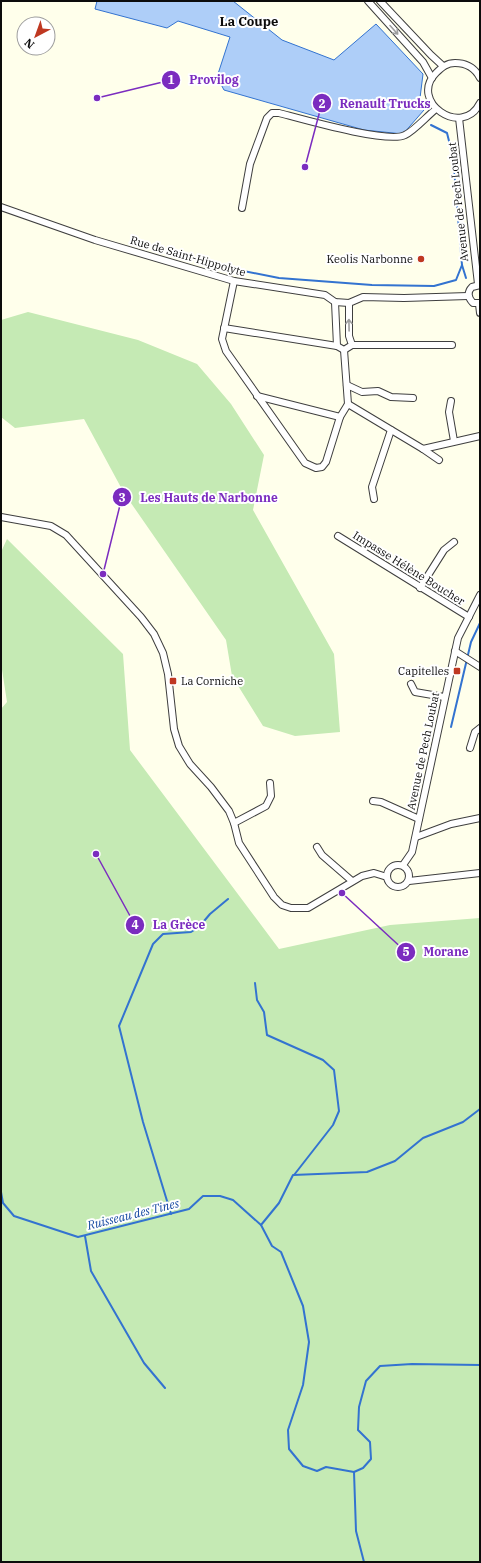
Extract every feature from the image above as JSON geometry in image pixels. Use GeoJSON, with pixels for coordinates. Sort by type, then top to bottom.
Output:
{"type":"FeatureCollection","features":[{"type":"Feature","properties":{"kind":"street"},"geometry":{"type":"LineString","coordinates":[[368,1],[423,62],[432,78]]}},
{"type":"Feature","properties":{"kind":"street"},"geometry":{"type":"LineString","coordinates":[[380,1],[443,66]]}},
{"type":"Feature","properties":{"kind":"street"},"geometry":{"type":"LineString","coordinates":[[480,78],[471,67],[452,63],[443,66],[432,78],[429,86],[431,102],[436,109],[446,116],[459,118],[466,116],[473,112],[480,103]]}},
{"type":"Feature","properties":{"kind":"street"},"geometry":{"type":"LineString","coordinates":[[242,208],[250,164],[267,118],[272,113],[279,113],[347,130],[397,138],[407,135],[436,109]]}},
{"type":"Feature","properties":{"kind":"street","name":"Avenue de Pech Loubat"},"geometry":{"type":"LineString","coordinates":[[459,118],[479,285]]}},
{"type":"Feature","properties":{"kind":"street","name":"Rue de Saint-Hippolyte"},"geometry":{"type":"LineString","coordinates":[[1,207],[95,240],[234,281],[325,295],[335,302],[349,303],[363,297],[404,298],[468,296]]}},
{"type":"Feature","properties":{"kind":"street"},"geometry":{"type":"LineString","coordinates":[[234,281],[222,339],[226,351],[305,463],[316,468],[322,467],[326,462],[340,417],[348,404],[344,350]]}},
{"type":"Feature","properties":{"kind":"street"},"geometry":{"type":"LineString","coordinates":[[479,285],[472,287],[468,292],[468,296],[473,302],[479,304],[480,313]]}},
{"type":"Feature","properties":{"kind":"street"},"geometry":{"type":"LineString","coordinates":[[335,302],[337,346]]}},
{"type":"Feature","properties":{"kind":"street"},"geometry":{"type":"LineString","coordinates":[[349,303],[349,336],[352,345]]}},
{"type":"Feature","properties":{"kind":"street"},"geometry":{"type":"LineString","coordinates":[[224,328],[337,346],[344,350]]}},
{"type":"Feature","properties":{"kind":"street"},"geometry":{"type":"LineString","coordinates":[[344,350],[352,345],[452,345]]}},
{"type":"Feature","properties":{"kind":"street"},"geometry":{"type":"LineString","coordinates":[[347,385],[362,392],[378,391],[391,397],[413,398]]}},
{"type":"Feature","properties":{"kind":"street"},"geometry":{"type":"LineString","coordinates":[[257,396],[340,417]]}},
{"type":"Feature","properties":{"kind":"street"},"geometry":{"type":"LineString","coordinates":[[451,401],[449,412],[454,441]]}},
{"type":"Feature","properties":{"kind":"street"},"geometry":{"type":"LineString","coordinates":[[348,404],[439,460]]}},
{"type":"Feature","properties":{"kind":"street"},"geometry":{"type":"LineString","coordinates":[[374,499],[372,487],[391,430]]}},
{"type":"Feature","properties":{"kind":"street"},"geometry":{"type":"LineString","coordinates":[[423,449],[480,436]]}},
{"type":"Feature","properties":{"kind":"street"},"geometry":{"type":"LineString","coordinates":[[1,517],[51,526],[66,535],[141,617],[154,634],[163,653],[168,674],[174,729],[179,746],[190,764],[222,800],[234,823],[239,843],[274,897],[282,905],[292,908],[308,908],[352,881],[374,873],[387,877]]}},
{"type":"Feature","properties":{"kind":"street","name":"Impasse Hélène Boucher"},"geometry":{"type":"LineString","coordinates":[[338,536],[468,617]]}},
{"type":"Feature","properties":{"kind":"street"},"geometry":{"type":"LineString","coordinates":[[420,588],[444,550],[454,542]]}},
{"type":"Feature","properties":{"kind":"street","name":"Avenue de Pech Loubat"},"geometry":{"type":"LineString","coordinates":[[403,865],[412,852],[416,837],[454,652],[458,638],[480,595]]}},
{"type":"Feature","properties":{"kind":"street"},"geometry":{"type":"LineString","coordinates":[[454,652],[480,667]]}},
{"type":"Feature","properties":{"kind":"street"},"geometry":{"type":"LineString","coordinates":[[411,684],[415,692],[444,698]]}},
{"type":"Feature","properties":{"kind":"street"},"geometry":{"type":"LineString","coordinates":[[470,748],[474,732],[480,728]]}},
{"type":"Feature","properties":{"kind":"street"},"geometry":{"type":"LineString","coordinates":[[234,823],[266,806],[271,796],[270,783]]}},
{"type":"Feature","properties":{"kind":"street"},"geometry":{"type":"LineString","coordinates":[[373,801],[381,802],[419,819]]}},
{"type":"Feature","properties":{"kind":"street"},"geometry":{"type":"LineString","coordinates":[[416,837],[451,824],[480,818]]}},
{"type":"Feature","properties":{"kind":"street"},"geometry":{"type":"LineString","coordinates":[[317,847],[322,855],[352,881]]}},
{"type":"Feature","properties":{"kind":"street"},"geometry":{"type":"LineString","coordinates":[[399,864],[403,865],[410,874],[409,881],[404,886],[398,887],[391,885],[387,877],[387,873],[392,866],[399,864]]}},
{"type":"Feature","properties":{"kind":"street"},"geometry":{"type":"LineString","coordinates":[[409,881],[480,873]]}},
{"type":"Feature","properties":{"kind":"green space"},"geometry":{"type":"Polygon","coordinates":[[[28,312],[138,340],[197,364],[231,404],[264,455],[253,510],[334,654],[340,732],[295,736],[263,726],[232,676],[226,640],[124,493],[84,419],[15,428],[1,417],[1,320],[28,312]]]}},
{"type":"Feature","properties":{"kind":"green space"},"geometry":{"type":"Polygon","coordinates":[[[7,539],[123,654],[130,750],[279,949],[390,925],[480,918],[480,1562],[1,1562],[1,709],[7,702],[1,663],[1,552],[7,539]]]}},
{"type":"Feature","properties":{"kind":"water"},"geometry":{"type":"Polygon","coordinates":[[[97,1],[233,1],[282,40],[334,60],[376,24],[423,74],[420,98],[424,110],[403,134],[364,130],[224,90],[217,77],[230,37],[178,21],[167,28],[95,9],[97,1]]]}},
{"type":"Feature","properties":{"kind":"waterway"},"geometry":{"type":"LineString","coordinates":[[431,125],[447,133],[453,157],[462,265],[466,278]]}},
{"type":"Feature","properties":{"kind":"waterway"},"geometry":{"type":"LineString","coordinates":[[219,266],[279,278],[372,285],[434,286],[456,280],[462,265]]}},
{"type":"Feature","properties":{"kind":"waterway"},"geometry":{"type":"LineString","coordinates":[[451,727],[471,642],[480,623]]}},
{"type":"Feature","properties":{"kind":"waterway"},"geometry":{"type":"LineString","coordinates":[[171,1214],[143,1122],[119,1026],[153,944],[163,934],[191,932],[199,927],[210,914],[228,899]]}},
{"type":"Feature","properties":{"kind":"waterway"},"geometry":{"type":"LineString","coordinates":[[255,983],[257,1000],[264,1012],[267,1035],[323,1060],[334,1070],[339,1111],[333,1125],[294,1175]]}},
{"type":"Feature","properties":{"kind":"waterway"},"geometry":{"type":"LineString","coordinates":[[261,1225],[279,1203],[293,1175],[367,1172],[395,1161],[423,1138],[463,1122],[480,1109]]}},
{"type":"Feature","properties":{"kind":"waterway","name":"Ruisseau des Tines"},"geometry":{"type":"LineString","coordinates":[[1,1192],[3,1203],[14,1216],[78,1237],[189,1209],[203,1196],[220,1196],[233,1200],[261,1225],[272,1246],[281,1252],[303,1306],[309,1342],[303,1385],[288,1430],[289,1449],[303,1466],[317,1471],[326,1467],[354,1472],[363,1468],[371,1459],[370,1442],[358,1430],[359,1407],[366,1381],[380,1366],[412,1364],[480,1365]]}},
{"type":"Feature","properties":{"kind":"waterway"},"geometry":{"type":"LineString","coordinates":[[85,1236],[91,1271],[144,1363],[165,1388]]}},
{"type":"Feature","properties":{"kind":"waterway"},"geometry":{"type":"LineString","coordinates":[[354,1472],[356,1531],[364,1562]]}},
{"type":"Feature","properties":{"kind":"place","name":"Provilog"},"geometry":{"type":"Point","coordinates":[97,98]}},
{"type":"Feature","properties":{"kind":"place","name":"Renault Trucks"},"geometry":{"type":"Point","coordinates":[305,167]}},
{"type":"Feature","properties":{"kind":"place","name":"Keolis Narbonne"},"geometry":{"type":"Point","coordinates":[421,259]}},
{"type":"Feature","properties":{"kind":"place","name":"Les Hauts de Narbonne"},"geometry":{"type":"Point","coordinates":[103,574]}},
{"type":"Feature","properties":{"kind":"place","name":"Capitelles"},"geometry":{"type":"Point","coordinates":[457,671]}},
{"type":"Feature","properties":{"kind":"place","name":"La Corniche"},"geometry":{"type":"Point","coordinates":[173,681]}},
{"type":"Feature","properties":{"kind":"place","name":"La Grèce"},"geometry":{"type":"Point","coordinates":[96,854]}},
{"type":"Feature","properties":{"kind":"place","name":"Morane"},"geometry":{"type":"Point","coordinates":[342,893]}},
{"type":"Feature","properties":{"kind":"district","name":"La Coupe"},"geometry":{"type":"Point","coordinates":[249,21]}}]}
